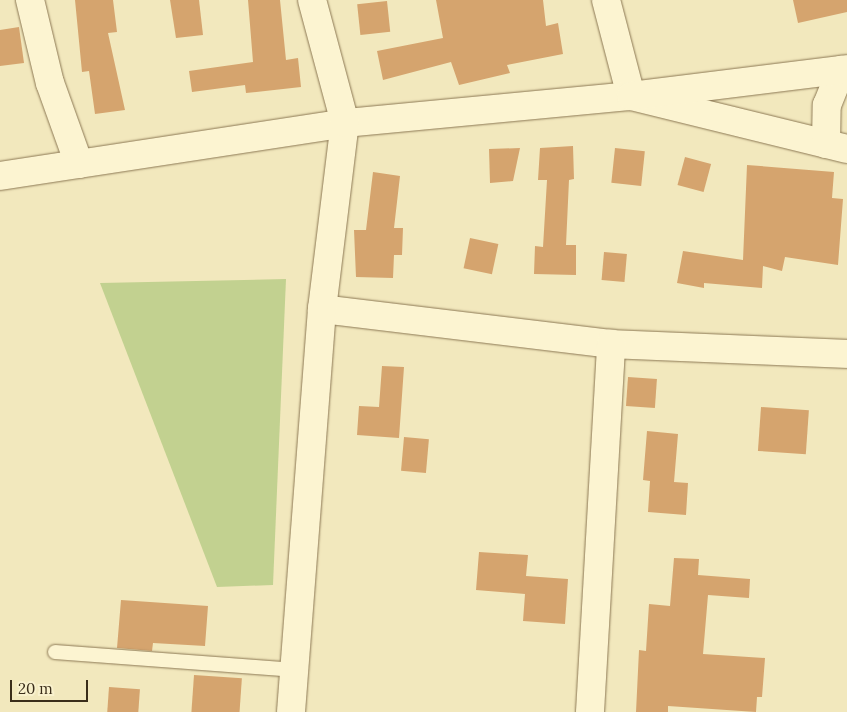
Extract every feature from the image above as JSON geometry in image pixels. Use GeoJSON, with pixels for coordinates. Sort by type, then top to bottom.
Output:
{"type":"FeatureCollection","features":[{"type":"Feature","properties":{"kind":"street"},"geometry":{"type":"LineString","coordinates":[[30,0],[50,83],[79,164]]}},
{"type":"Feature","properties":{"kind":"street"},"geometry":{"type":"LineString","coordinates":[[291,712],[322,309],[345,123],[312,0]]}},
{"type":"Feature","properties":{"kind":"street"},"geometry":{"type":"LineString","coordinates":[[606,0],[631,96]]}},
{"type":"Feature","properties":{"kind":"street"},"geometry":{"type":"LineString","coordinates":[[0,176],[345,123],[631,96],[844,69]]}},
{"type":"Feature","properties":{"kind":"street"},"geometry":{"type":"LineString","coordinates":[[631,96],[836,147],[827,105],[844,69]]}},
{"type":"Feature","properties":{"kind":"street"},"geometry":{"type":"LineString","coordinates":[[322,309],[612,344],[847,354]]}},
{"type":"Feature","properties":{"kind":"street"},"geometry":{"type":"LineString","coordinates":[[590,712],[612,344]]}},
{"type":"Feature","properties":{"kind":"lane"},"geometry":{"type":"LineString","coordinates":[[55,652],[295,670]]}},
{"type":"Feature","properties":{"kind":"green space"},"geometry":{"type":"Polygon","coordinates":[[[286,279],[273,585],[217,587],[100,283],[286,279]]]}},
{"type":"Feature","properties":{"kind":"building"},"geometry":{"type":"Polygon","coordinates":[[[75,0],[113,0],[117,32],[108,33],[125,110],[95,114],[89,71],[82,72],[75,0]]]}},
{"type":"Feature","properties":{"kind":"building"},"geometry":{"type":"Polygon","coordinates":[[[170,0],[199,0],[203,35],[176,38],[170,0]]]}},
{"type":"Feature","properties":{"kind":"building"},"geometry":{"type":"Polygon","coordinates":[[[248,0],[280,0],[286,60],[298,58],[301,87],[246,93],[245,85],[192,92],[189,71],[253,62],[248,0]]]}},
{"type":"Feature","properties":{"kind":"building"},"geometry":{"type":"Polygon","coordinates":[[[436,0],[543,0],[546,26],[558,23],[563,54],[507,65],[510,73],[459,85],[451,62],[383,80],[377,51],[443,38],[436,0]]]}},
{"type":"Feature","properties":{"kind":"building"},"geometry":{"type":"Polygon","coordinates":[[[793,0],[847,0],[847,12],[798,23],[793,0]]]}},
{"type":"Feature","properties":{"kind":"building"},"geometry":{"type":"Polygon","coordinates":[[[387,1],[390,32],[360,35],[357,4],[387,1]]]}},
{"type":"Feature","properties":{"kind":"building"},"geometry":{"type":"Polygon","coordinates":[[[19,27],[24,63],[0,66],[0,30],[19,27]]]}},
{"type":"Feature","properties":{"kind":"building"},"geometry":{"type":"Polygon","coordinates":[[[573,146],[574,179],[569,180],[566,245],[576,245],[576,275],[534,274],[535,246],[543,247],[547,180],[538,180],[540,148],[573,146]]]}},
{"type":"Feature","properties":{"kind":"building"},"geometry":{"type":"Polygon","coordinates":[[[520,148],[513,181],[490,183],[489,149],[520,148]]]}},
{"type":"Feature","properties":{"kind":"building"},"geometry":{"type":"Polygon","coordinates":[[[615,148],[645,151],[641,186],[611,183],[615,148]]]}},
{"type":"Feature","properties":{"kind":"building"},"geometry":{"type":"Polygon","coordinates":[[[685,157],[711,164],[704,192],[677,185],[685,157]]]}},
{"type":"Feature","properties":{"kind":"building"},"geometry":{"type":"Polygon","coordinates":[[[747,165],[834,172],[832,198],[843,199],[838,265],[785,257],[782,271],[763,266],[762,288],[704,283],[704,288],[677,283],[683,251],[743,260],[747,165]]]}},
{"type":"Feature","properties":{"kind":"building"},"geometry":{"type":"Polygon","coordinates":[[[373,172],[400,176],[394,228],[403,228],[402,255],[394,255],[393,278],[356,277],[354,230],[366,230],[373,172]]]}},
{"type":"Feature","properties":{"kind":"building"},"geometry":{"type":"Polygon","coordinates":[[[470,238],[498,244],[492,274],[464,268],[470,238]]]}},
{"type":"Feature","properties":{"kind":"building"},"geometry":{"type":"Polygon","coordinates":[[[604,252],[627,254],[624,282],[602,280],[604,252]]]}},
{"type":"Feature","properties":{"kind":"building"},"geometry":{"type":"Polygon","coordinates":[[[382,366],[404,367],[399,438],[357,435],[359,406],[379,407],[382,366]]]}},
{"type":"Feature","properties":{"kind":"building"},"geometry":{"type":"Polygon","coordinates":[[[628,377],[657,379],[655,408],[626,406],[628,377]]]}},
{"type":"Feature","properties":{"kind":"building"},"geometry":{"type":"Polygon","coordinates":[[[761,407],[809,410],[806,454],[758,451],[761,407]]]}},
{"type":"Feature","properties":{"kind":"building"},"geometry":{"type":"Polygon","coordinates":[[[647,431],[678,434],[674,482],[688,483],[686,515],[648,512],[650,481],[643,480],[647,431]]]}},
{"type":"Feature","properties":{"kind":"building"},"geometry":{"type":"Polygon","coordinates":[[[404,437],[429,439],[426,473],[401,471],[404,437]]]}},
{"type":"Feature","properties":{"kind":"building"},"geometry":{"type":"Polygon","coordinates":[[[479,552],[528,555],[526,576],[568,579],[565,624],[523,621],[525,594],[476,590],[479,552]]]}},
{"type":"Feature","properties":{"kind":"building"},"geometry":{"type":"Polygon","coordinates":[[[674,558],[699,559],[698,575],[750,579],[749,598],[708,595],[703,654],[765,658],[762,697],[757,697],[756,712],[668,706],[668,712],[636,712],[639,650],[646,651],[649,604],[670,606],[674,558]]]}},
{"type":"Feature","properties":{"kind":"building"},"geometry":{"type":"Polygon","coordinates":[[[121,600],[208,606],[205,646],[153,643],[152,651],[117,648],[121,600]]]}},
{"type":"Feature","properties":{"kind":"building"},"geometry":{"type":"Polygon","coordinates":[[[194,675],[242,678],[240,712],[191,712],[194,675]]]}},
{"type":"Feature","properties":{"kind":"building"},"geometry":{"type":"Polygon","coordinates":[[[109,687],[140,689],[138,712],[107,712],[109,687]]]}}]}
